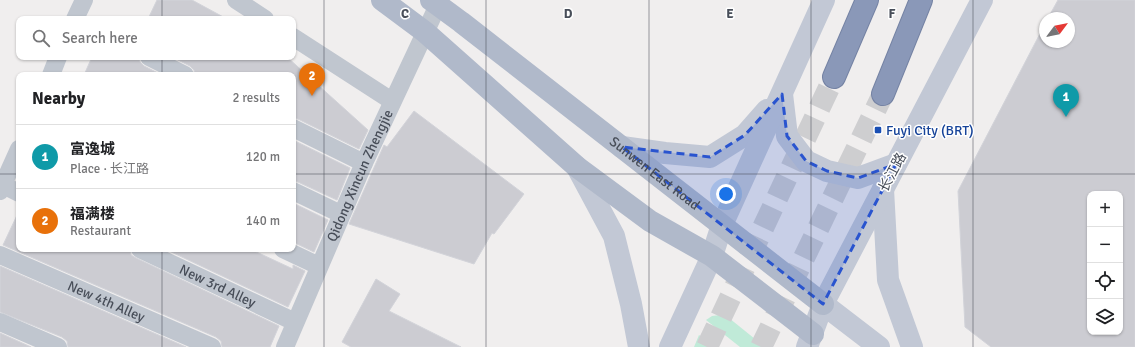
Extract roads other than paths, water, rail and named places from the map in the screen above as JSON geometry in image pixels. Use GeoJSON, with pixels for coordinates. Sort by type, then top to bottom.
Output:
{"type":"FeatureCollection","features":[{"type":"Feature","properties":{"kind":"highway"},"geometry":{"type":"LineString","coordinates":[[834,77],[867,0]]}},
{"type":"Feature","properties":{"kind":"highway"},"geometry":{"type":"LineString","coordinates":[[883,94],[921,0]]}},
{"type":"Feature","properties":{"kind":"main road"},"geometry":{"type":"LineString","coordinates":[[382,0],[425,32],[577,167],[650,221],[712,256],[816,343]]}},
{"type":"Feature","properties":{"kind":"main road"},"geometry":{"type":"LineString","coordinates":[[670,347],[712,256],[722,225],[824,0]]}},
{"type":"Feature","properties":{"kind":"main road","name":"长江路"},"geometry":{"type":"LineString","coordinates":[[816,343],[823,304],[982,0]]}},
{"type":"Feature","properties":{"kind":"main road","name":"Sunwen East Road"},"geometry":{"type":"LineString","coordinates":[[434,3],[879,347]]}},
{"type":"Feature","properties":{"kind":"main road"},"geometry":{"type":"LineString","coordinates":[[622,147],[710,157],[745,135],[782,94]]}},
{"type":"Feature","properties":{"kind":"main road"},"geometry":{"type":"LineString","coordinates":[[782,94],[787,136],[806,161],[828,171],[858,178],[896,164]]}},
{"type":"Feature","properties":{"kind":"main road"},"geometry":{"type":"LineString","coordinates":[[577,167],[614,236],[631,304],[639,347]]}},
{"type":"Feature","properties":{"kind":"main road"},"geometry":{"type":"LineString","coordinates":[[883,188],[888,280],[912,347]]}},
{"type":"Feature","properties":{"kind":"street"},"geometry":{"type":"LineString","coordinates":[[76,16],[84,0]]}},
{"type":"Feature","properties":{"kind":"street"},"geometry":{"type":"LineString","coordinates":[[236,0],[260,16]]}},
{"type":"Feature","properties":{"kind":"street","name":"Qidong Xincun Zhengjie"},"geometry":{"type":"LineString","coordinates":[[284,347],[341,214],[425,32],[434,3]]}},
{"type":"Feature","properties":{"kind":"street"},"geometry":{"type":"LineString","coordinates":[[296,39],[392,101]]}},
{"type":"Feature","properties":{"kind":"street"},"geometry":{"type":"LineString","coordinates":[[52,72],[57,60]]}},
{"type":"Feature","properties":{"kind":"street"},"geometry":{"type":"LineString","coordinates":[[155,60],[180,72]]}},
{"type":"Feature","properties":{"kind":"street"},"geometry":{"type":"LineString","coordinates":[[296,129],[364,163]]}},
{"type":"Feature","properties":{"kind":"street"},"geometry":{"type":"LineString","coordinates":[[16,156],[1,188],[16,192]]}},
{"type":"Feature","properties":{"kind":"street"},"geometry":{"type":"LineString","coordinates":[[296,192],[341,214]]}},
{"type":"Feature","properties":{"kind":"street","name":"New 3rd Alley"},"geometry":{"type":"LineString","coordinates":[[146,252],[295,322]]}},
{"type":"Feature","properties":{"kind":"street"},"geometry":{"type":"LineString","coordinates":[[289,252],[319,266]]}},
{"type":"Feature","properties":{"kind":"street","name":"New 4th Alley"},"geometry":{"type":"LineString","coordinates":[[0,255],[212,347]]}},
{"type":"Feature","properties":{"kind":"street"},"geometry":{"type":"LineString","coordinates":[[0,322],[58,347]]}},
{"type":"Feature","properties":{"kind":"tunnel"},"geometry":{"type":"LineString","coordinates":[[707,347],[834,77]]}},
{"type":"Feature","properties":{"kind":"tunnel"},"geometry":{"type":"LineString","coordinates":[[761,347],[883,94]]}},
{"type":"Feature","properties":{"kind":"place","name":"福满楼"},"geometry":{"type":"Point","coordinates":[312,96]}},
{"type":"Feature","properties":{"kind":"place","name":"富逸城"},"geometry":{"type":"Point","coordinates":[1066,117]}},
{"type":"Feature","properties":{"kind":"place","name":"Fuyi City (BRT)"},"geometry":{"type":"Point","coordinates":[878,130]}}]}
